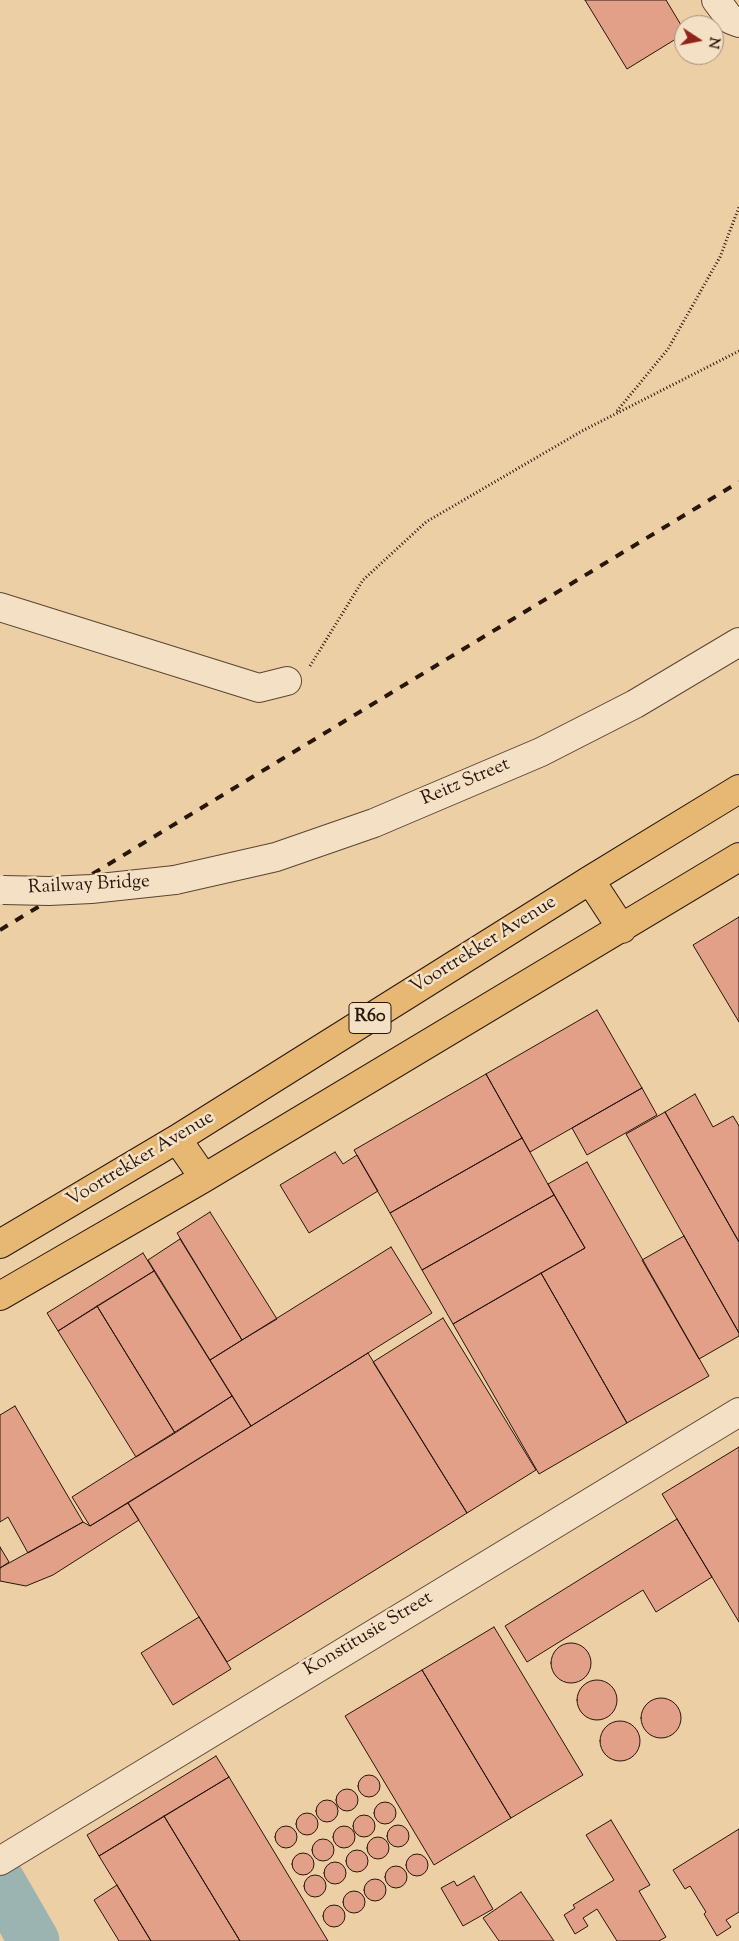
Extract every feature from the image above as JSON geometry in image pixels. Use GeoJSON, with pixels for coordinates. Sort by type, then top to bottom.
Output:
{"type":"FeatureCollection","features":[{"type":"Feature","properties":{"kind":"main road","name":"Voortrekker Avenue"},"geometry":{"type":"LineString","coordinates":[[0,1244],[177,1139],[590,880],[739,789]]}},
{"type":"Feature","properties":{"kind":"main road"},"geometry":{"type":"LineString","coordinates":[[0,1296],[204,1178],[622,929],[739,857]]}},
{"type":"Feature","properties":{"kind":"main road"},"geometry":{"type":"LineString","coordinates":[[590,880],[622,929]]}},
{"type":"Feature","properties":{"kind":"main road"},"geometry":{"type":"LineString","coordinates":[[177,1139],[204,1178]]}},
{"type":"Feature","properties":{"kind":"street"},"geometry":{"type":"LineString","coordinates":[[716,0],[731,20],[739,23]]}},
{"type":"Feature","properties":{"kind":"street"},"geometry":{"type":"LineString","coordinates":[[0,607],[259,688],[287,681]]}},
{"type":"Feature","properties":{"kind":"street","name":"Reitz Street"},"geometry":{"type":"LineString","coordinates":[[175,880],[276,857],[374,823],[541,752],[635,704],[739,642]]}},
{"type":"Feature","properties":{"kind":"street","name":"Railway Bridge"},"geometry":{"type":"LineString","coordinates":[[2,890],[49,892],[91,890],[175,880]]}},
{"type":"Feature","properties":{"kind":"street","name":"Konstitusie Street"},"geometry":{"type":"LineString","coordinates":[[0,1861],[739,1412]]}},
{"type":"Feature","properties":{"kind":"path"},"geometry":{"type":"LineString","coordinates":[[615,414],[668,349],[720,257],[739,207]]}},
{"type":"Feature","properties":{"kind":"path"},"geometry":{"type":"LineString","coordinates":[[287,681],[306,671],[363,580],[426,522],[582,431],[739,351]]}},
{"type":"Feature","properties":{"kind":"building"},"geometry":{"type":"Polygon","coordinates":[[[585,0],[666,0],[675,15],[674,40],[627,69],[585,0]]]}},
{"type":"Feature","properties":{"kind":"building"},"geometry":{"type":"Polygon","coordinates":[[[739,917],[739,1022],[693,945],[739,917]]]}},
{"type":"Feature","properties":{"kind":"building"},"geometry":{"type":"Polygon","coordinates":[[[597,1010],[642,1088],[530,1152],[486,1074],[597,1010]]]}},
{"type":"Feature","properties":{"kind":"building"},"geometry":{"type":"Polygon","coordinates":[[[486,1074],[522,1138],[390,1213],[354,1150],[486,1074]]]}},
{"type":"Feature","properties":{"kind":"building"},"geometry":{"type":"Polygon","coordinates":[[[642,1088],[657,1115],[587,1155],[572,1128],[642,1088]]]}},
{"type":"Feature","properties":{"kind":"building"},"geometry":{"type":"Polygon","coordinates":[[[695,1094],[713,1127],[733,1116],[739,1126],[739,1242],[665,1112],[695,1094]]]}},
{"type":"Feature","properties":{"kind":"building"},"geometry":{"type":"Polygon","coordinates":[[[665,1112],[739,1242],[739,1333],[626,1134],[665,1112]]]}},
{"type":"Feature","properties":{"kind":"building"},"geometry":{"type":"Polygon","coordinates":[[[522,1138],[554,1195],[422,1270],[390,1213],[522,1138]]]}},
{"type":"Feature","properties":{"kind":"building"},"geometry":{"type":"Polygon","coordinates":[[[335,1152],[343,1164],[357,1155],[378,1191],[309,1233],[280,1185],[335,1152]]]}},
{"type":"Feature","properties":{"kind":"building"},"geometry":{"type":"Polygon","coordinates":[[[587,1162],[709,1376],[627,1423],[541,1273],[585,1248],[548,1184],[587,1162]]]}},
{"type":"Feature","properties":{"kind":"building"},"geometry":{"type":"Polygon","coordinates":[[[554,1195],[585,1248],[453,1324],[422,1270],[554,1195]]]}},
{"type":"Feature","properties":{"kind":"building"},"geometry":{"type":"Polygon","coordinates":[[[210,1212],[277,1319],[242,1340],[177,1233],[210,1212]]]}},
{"type":"Feature","properties":{"kind":"building"},"geometry":{"type":"Polygon","coordinates":[[[684,1236],[739,1333],[739,1336],[699,1359],[642,1260],[684,1236]]]}},
{"type":"Feature","properties":{"kind":"building"},"geometry":{"type":"Polygon","coordinates":[[[180,1239],[242,1340],[210,1360],[148,1260],[180,1239]]]}},
{"type":"Feature","properties":{"kind":"building"},"geometry":{"type":"Polygon","coordinates":[[[391,1247],[432,1313],[251,1426],[210,1360],[391,1247]]]}},
{"type":"Feature","properties":{"kind":"building"},"geometry":{"type":"Polygon","coordinates":[[[143,1253],[154,1271],[58,1331],[47,1313],[143,1253]]]}},
{"type":"Feature","properties":{"kind":"building"},"geometry":{"type":"Polygon","coordinates":[[[154,1271],[232,1396],[175,1433],[97,1306],[154,1271]]]}},
{"type":"Feature","properties":{"kind":"building"},"geometry":{"type":"Polygon","coordinates":[[[541,1273],[627,1423],[539,1474],[453,1324],[541,1273]]]}},
{"type":"Feature","properties":{"kind":"building"},"geometry":{"type":"Polygon","coordinates":[[[97,1306],[175,1433],[136,1457],[58,1331],[97,1306]]]}},
{"type":"Feature","properties":{"kind":"building"},"geometry":{"type":"Polygon","coordinates":[[[443,1318],[536,1470],[467,1513],[373,1362],[443,1318]]]}},
{"type":"Feature","properties":{"kind":"building"},"geometry":{"type":"Polygon","coordinates":[[[368,1353],[467,1513],[227,1662],[128,1503],[368,1353]]]}},
{"type":"Feature","properties":{"kind":"building"},"geometry":{"type":"Polygon","coordinates":[[[232,1396],[251,1426],[90,1526],[72,1497],[232,1396]]]}},
{"type":"Feature","properties":{"kind":"building"},"geometry":{"type":"Polygon","coordinates":[[[15,1406],[83,1522],[28,1553],[8,1517],[0,1522],[0,1415],[15,1406]]]}},
{"type":"Feature","properties":{"kind":"building"},"geometry":{"type":"Polygon","coordinates":[[[739,1447],[739,1622],[662,1494],[739,1447]]]}},
{"type":"Feature","properties":{"kind":"building"},"geometry":{"type":"Polygon","coordinates":[[[128,1503],[139,1520],[53,1575],[26,1586],[0,1581],[0,1568],[83,1522],[90,1526],[128,1503]]]}},
{"type":"Feature","properties":{"kind":"building"},"geometry":{"type":"Polygon","coordinates":[[[677,1519],[712,1577],[656,1612],[643,1590],[527,1662],[505,1626],[677,1519]]]}},
{"type":"Feature","properties":{"kind":"building"},"geometry":{"type":"Polygon","coordinates":[[[0,1547],[9,1562],[0,1568],[0,1547]]]}},
{"type":"Feature","properties":{"kind":"building"},"geometry":{"type":"Polygon","coordinates":[[[199,1617],[231,1669],[173,1705],[141,1653],[199,1617]]]}},
{"type":"Feature","properties":{"kind":"building"},"geometry":{"type":"Polygon","coordinates":[[[494,1627],[583,1775],[511,1818],[422,1670],[494,1627]]]}},
{"type":"Feature","properties":{"kind":"building"},"geometry":{"type":"Polygon","coordinates":[[[575,1643],[582,1646],[588,1652],[591,1663],[590,1671],[582,1680],[575,1683],[567,1683],[560,1680],[552,1671],[551,1659],[554,1652],[563,1644],[575,1643]]]}},
{"type":"Feature","properties":{"kind":"building"},"geometry":{"type":"Polygon","coordinates":[[[422,1670],[511,1818],[434,1865],[345,1716],[422,1670]]]}},
{"type":"Feature","properties":{"kind":"building"},"geometry":{"type":"Polygon","coordinates":[[[601,1680],[608,1683],[614,1689],[617,1700],[616,1708],[608,1717],[601,1720],[593,1720],[586,1717],[578,1708],[577,1696],[580,1689],[589,1681],[601,1680]]]}},
{"type":"Feature","properties":{"kind":"building"},"geometry":{"type":"Polygon","coordinates":[[[665,1698],[672,1701],[678,1707],[681,1718],[680,1726],[672,1735],[665,1738],[657,1738],[650,1735],[642,1726],[641,1714],[644,1707],[653,1699],[665,1698]]]}},
{"type":"Feature","properties":{"kind":"building"},"geometry":{"type":"Polygon","coordinates":[[[624,1721],[631,1724],[637,1730],[640,1741],[639,1749],[631,1758],[624,1761],[616,1761],[609,1758],[601,1749],[600,1737],[603,1730],[612,1722],[624,1721]]]}},
{"type":"Feature","properties":{"kind":"building"},"geometry":{"type":"Polygon","coordinates":[[[216,1756],[229,1777],[99,1856],[87,1835],[216,1756]]]}},
{"type":"Feature","properties":{"kind":"building"},"geometry":{"type":"Polygon","coordinates":[[[365,1775],[373,1775],[380,1782],[380,1790],[373,1797],[365,1797],[358,1790],[358,1782],[365,1775]]]}},
{"type":"Feature","properties":{"kind":"building"},"geometry":{"type":"Polygon","coordinates":[[[229,1777],[328,1941],[240,1941],[164,1816],[229,1777]]]}},
{"type":"Feature","properties":{"kind":"building"},"geometry":{"type":"Polygon","coordinates":[[[343,1789],[351,1789],[358,1796],[358,1804],[351,1811],[343,1811],[336,1804],[336,1796],[343,1789]]]}},
{"type":"Feature","properties":{"kind":"building"},"geometry":{"type":"Polygon","coordinates":[[[327,1800],[335,1803],[338,1811],[335,1819],[327,1822],[319,1819],[316,1811],[319,1803],[327,1800]]]}},
{"type":"Feature","properties":{"kind":"building"},"geometry":{"type":"Polygon","coordinates":[[[385,1802],[393,1805],[396,1813],[393,1821],[385,1824],[377,1821],[374,1813],[377,1805],[385,1802]]]}},
{"type":"Feature","properties":{"kind":"building"},"geometry":{"type":"Polygon","coordinates":[[[307,1813],[315,1816],[318,1824],[315,1832],[307,1835],[299,1832],[296,1824],[299,1816],[307,1813]]]}},
{"type":"Feature","properties":{"kind":"building"},"geometry":{"type":"Polygon","coordinates":[[[364,1815],[372,1818],[375,1826],[372,1834],[364,1837],[356,1834],[353,1826],[356,1818],[364,1815]]]}},
{"type":"Feature","properties":{"kind":"building"},"geometry":{"type":"Polygon","coordinates":[[[164,1816],[240,1941],[151,1941],[99,1856],[164,1816]]]}},
{"type":"Feature","properties":{"kind":"building"},"geometry":{"type":"Polygon","coordinates":[[[611,1820],[650,1885],[639,1891],[666,1937],[659,1941],[617,1941],[597,1909],[583,1918],[588,1926],[575,1934],[564,1915],[575,1908],[573,1905],[614,1880],[586,1835],[611,1820]]]}},
{"type":"Feature","properties":{"kind":"building"},"geometry":{"type":"Polygon","coordinates":[[[394,1825],[402,1825],[409,1832],[409,1840],[402,1847],[394,1847],[387,1840],[387,1832],[394,1825]]]}},
{"type":"Feature","properties":{"kind":"building"},"geometry":{"type":"Polygon","coordinates":[[[286,1826],[294,1829],[297,1837],[294,1845],[286,1848],[278,1845],[275,1837],[278,1829],[286,1826]]]}},
{"type":"Feature","properties":{"kind":"building"},"geometry":{"type":"Polygon","coordinates":[[[344,1826],[352,1829],[355,1837],[352,1845],[344,1848],[336,1845],[333,1837],[336,1829],[344,1826]]]}},
{"type":"Feature","properties":{"kind":"building"},"geometry":{"type":"Polygon","coordinates":[[[739,1829],[739,1912],[726,1920],[731,1927],[717,1936],[704,1914],[706,1912],[690,1886],[685,1889],[673,1870],[739,1829]]]}},
{"type":"Feature","properties":{"kind":"building"},"geometry":{"type":"Polygon","coordinates":[[[374,1837],[382,1837],[389,1844],[389,1852],[382,1859],[374,1859],[367,1852],[367,1844],[374,1837]]]}},
{"type":"Feature","properties":{"kind":"building"},"geometry":{"type":"Polygon","coordinates":[[[323,1839],[331,1842],[334,1850],[331,1858],[323,1861],[315,1858],[312,1850],[315,1842],[323,1839]]]}},
{"type":"Feature","properties":{"kind":"building"},"geometry":{"type":"Polygon","coordinates":[[[357,1850],[365,1853],[368,1861],[365,1869],[357,1872],[349,1869],[346,1861],[349,1853],[357,1850]]]}},
{"type":"Feature","properties":{"kind":"building"},"geometry":{"type":"Polygon","coordinates":[[[303,1853],[311,1856],[314,1864],[311,1872],[303,1875],[295,1872],[292,1864],[295,1856],[303,1853]]]}},
{"type":"Feature","properties":{"kind":"building"},"geometry":{"type":"Polygon","coordinates":[[[417,1854],[425,1857],[428,1865],[425,1873],[417,1876],[409,1873],[406,1865],[409,1857],[417,1854]]]}},
{"type":"Feature","properties":{"kind":"building"},"geometry":{"type":"Polygon","coordinates":[[[331,1862],[339,1862],[346,1869],[346,1877],[339,1884],[331,1884],[324,1877],[324,1869],[331,1862]]]}},
{"type":"Feature","properties":{"kind":"building"},"geometry":{"type":"Polygon","coordinates":[[[392,1866],[400,1866],[407,1873],[407,1881],[400,1888],[392,1888],[385,1881],[385,1873],[392,1866]]]}},
{"type":"Feature","properties":{"kind":"building"},"geometry":{"type":"Polygon","coordinates":[[[315,1875],[323,1878],[326,1886],[323,1894],[315,1897],[307,1894],[304,1886],[307,1878],[315,1875]]]}},
{"type":"Feature","properties":{"kind":"building"},"geometry":{"type":"Polygon","coordinates":[[[474,1876],[493,1909],[463,1926],[441,1888],[454,1881],[457,1886],[474,1876]]]}},
{"type":"Feature","properties":{"kind":"building"},"geometry":{"type":"Polygon","coordinates":[[[375,1879],[383,1882],[386,1890],[383,1898],[375,1901],[367,1898],[364,1890],[367,1882],[375,1879]]]}},
{"type":"Feature","properties":{"kind":"building"},"geometry":{"type":"Polygon","coordinates":[[[117,1885],[151,1941],[119,1941],[94,1900],[117,1885]]]}},
{"type":"Feature","properties":{"kind":"building"},"geometry":{"type":"Polygon","coordinates":[[[354,1891],[362,1894],[365,1902],[362,1910],[354,1913],[346,1910],[343,1902],[346,1894],[354,1891]]]}},
{"type":"Feature","properties":{"kind":"building"},"geometry":{"type":"Polygon","coordinates":[[[521,1892],[554,1941],[499,1941],[483,1918],[521,1892]]]}},
{"type":"Feature","properties":{"kind":"building"},"geometry":{"type":"Polygon","coordinates":[[[330,1905],[338,1905],[345,1912],[345,1920],[338,1927],[330,1927],[323,1920],[323,1912],[330,1905]]]}},
{"type":"Feature","properties":{"kind":"waterway"},"geometry":{"type":"LineString","coordinates":[[0,1882],[34,1941]]}},
{"type":"Feature","properties":{"kind":"railway"},"geometry":{"type":"LineString","coordinates":[[0,930],[739,482]]}}]}
